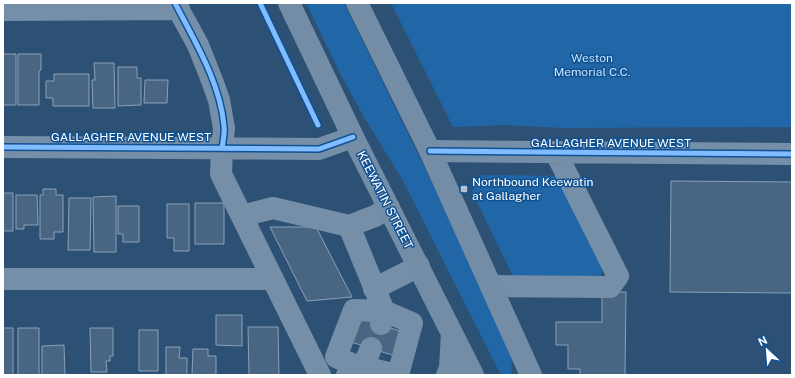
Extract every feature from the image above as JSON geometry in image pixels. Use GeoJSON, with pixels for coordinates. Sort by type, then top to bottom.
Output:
{"type":"FeatureCollection","features":[{"type":"Feature","properties":{"kind":"main road","name":"KEEWATIN STREET"},"geometry":{"type":"LineString","coordinates":[[289,3],[353,137],[473,375]]}},
{"type":"Feature","properties":{"kind":"main road"},"geometry":{"type":"LineString","coordinates":[[357,3],[430,151],[531,375]]}},
{"type":"Feature","properties":{"kind":"main road"},"geometry":{"type":"LineString","coordinates":[[447,375],[450,368],[452,332]]}},
{"type":"Feature","properties":{"kind":"street"},"geometry":{"type":"LineString","coordinates":[[3,10],[177,6],[198,45],[214,83],[224,128],[221,174],[320,375]]}},
{"type":"Feature","properties":{"kind":"street","name":"GALLAGHER AVENUE WEST"},"geometry":{"type":"LineString","coordinates":[[3,147],[319,148],[353,137]]}},
{"type":"Feature","properties":{"kind":"street","name":"GALLAGHER AVENUE WEST"},"geometry":{"type":"LineString","coordinates":[[430,151],[792,154]]}},
{"type":"Feature","properties":{"kind":"street"},"geometry":{"type":"LineString","coordinates":[[490,286],[610,287],[618,276],[556,153]]}},
{"type":"Feature","properties":{"kind":"street"},"geometry":{"type":"LineString","coordinates":[[242,216],[273,208],[349,226],[375,216],[389,208]]}},
{"type":"Feature","properties":{"kind":"street"},"geometry":{"type":"LineString","coordinates":[[349,226],[374,289],[382,318]]}},
{"type":"Feature","properties":{"kind":"street"},"geometry":{"type":"LineString","coordinates":[[374,289],[419,266]]}},
{"type":"Feature","properties":{"kind":"street"},"geometry":{"type":"LineString","coordinates":[[3,280],[273,279]]}},
{"type":"Feature","properties":{"kind":"street"},"geometry":{"type":"LineString","coordinates":[[354,310],[382,318],[412,323],[397,375],[358,364],[336,357],[354,310]]}},
{"type":"Feature","properties":{"kind":"green space"},"geometry":{"type":"Polygon","coordinates":[[[306,3],[344,3],[460,240],[509,346],[512,366],[511,375],[501,375],[402,179],[364,117],[341,75],[306,3]]]}},
{"type":"Feature","properties":{"kind":"green space","name":"Weston Memorial C.C."},"geometry":{"type":"Polygon","coordinates":[[[391,3],[792,3],[792,127],[562,128],[503,125],[453,127],[391,3]]]}},
{"type":"Feature","properties":{"kind":"green space"},"geometry":{"type":"Polygon","coordinates":[[[481,175],[559,176],[604,268],[600,276],[513,276],[472,192],[481,175]]]}},
{"type":"Feature","properties":{"kind":"building"},"geometry":{"type":"Polygon","coordinates":[[[3,54],[16,54],[16,105],[3,105],[3,54]]]}},
{"type":"Feature","properties":{"kind":"building"},"geometry":{"type":"Polygon","coordinates":[[[18,54],[41,54],[41,70],[39,71],[39,105],[18,105],[18,54]]]}},
{"type":"Feature","properties":{"kind":"building"},"geometry":{"type":"Polygon","coordinates":[[[94,63],[114,63],[115,108],[93,108],[92,80],[95,80],[94,63]]]}},
{"type":"Feature","properties":{"kind":"building"},"geometry":{"type":"Polygon","coordinates":[[[118,67],[137,67],[137,78],[141,78],[141,105],[118,106],[118,67]]]}},
{"type":"Feature","properties":{"kind":"building"},"geometry":{"type":"Polygon","coordinates":[[[54,74],[89,74],[89,106],[53,106],[53,98],[46,98],[46,81],[54,81],[54,74]]]}},
{"type":"Feature","properties":{"kind":"building"},"geometry":{"type":"Polygon","coordinates":[[[145,80],[168,80],[167,103],[144,103],[145,80]]]}},
{"type":"Feature","properties":{"kind":"building"},"geometry":{"type":"Polygon","coordinates":[[[671,181],[792,182],[792,293],[670,292],[671,181]]]}},
{"type":"Feature","properties":{"kind":"building"},"geometry":{"type":"Polygon","coordinates":[[[43,189],[56,189],[56,195],[63,195],[63,232],[54,232],[54,239],[40,239],[40,195],[43,195],[43,189]]]}},
{"type":"Feature","properties":{"kind":"building"},"geometry":{"type":"Polygon","coordinates":[[[3,193],[13,193],[13,231],[3,231],[3,193]]]}},
{"type":"Feature","properties":{"kind":"building"},"geometry":{"type":"Polygon","coordinates":[[[16,195],[37,195],[38,225],[24,225],[24,229],[16,229],[16,195]]]}},
{"type":"Feature","properties":{"kind":"building"},"geometry":{"type":"Polygon","coordinates":[[[116,196],[116,252],[94,252],[93,197],[116,196]]]}},
{"type":"Feature","properties":{"kind":"building"},"geometry":{"type":"Polygon","coordinates":[[[69,198],[91,198],[90,250],[68,250],[69,198]]]}},
{"type":"Feature","properties":{"kind":"building"},"geometry":{"type":"Polygon","coordinates":[[[195,203],[224,203],[224,244],[195,244],[195,203]]]}},
{"type":"Feature","properties":{"kind":"building"},"geometry":{"type":"Polygon","coordinates":[[[167,204],[189,204],[189,251],[174,251],[174,238],[167,238],[167,204]]]}},
{"type":"Feature","properties":{"kind":"building"},"geometry":{"type":"Polygon","coordinates":[[[118,206],[139,206],[139,242],[123,242],[123,234],[118,234],[118,206]]]}},
{"type":"Feature","properties":{"kind":"building"},"geometry":{"type":"Polygon","coordinates":[[[270,227],[316,227],[352,297],[307,301],[270,227]]]}},
{"type":"Feature","properties":{"kind":"building"},"geometry":{"type":"Polygon","coordinates":[[[602,292],[626,292],[625,375],[580,375],[580,369],[568,369],[568,345],[556,345],[556,322],[602,322],[602,292]]]}},
{"type":"Feature","properties":{"kind":"building"},"geometry":{"type":"Polygon","coordinates":[[[216,315],[242,315],[242,346],[216,345],[216,315]]]}},
{"type":"Feature","properties":{"kind":"building"},"geometry":{"type":"Polygon","coordinates":[[[356,317],[403,332],[395,356],[348,341],[356,317]]]}},
{"type":"Feature","properties":{"kind":"building"},"geometry":{"type":"Polygon","coordinates":[[[248,327],[278,327],[279,375],[249,375],[248,327]]]}},
{"type":"Feature","properties":{"kind":"building"},"geometry":{"type":"Polygon","coordinates":[[[3,328],[13,328],[13,375],[3,375],[3,328]]]}},
{"type":"Feature","properties":{"kind":"building"},"geometry":{"type":"Polygon","coordinates":[[[18,328],[39,328],[39,375],[18,375],[18,328]]]}},
{"type":"Feature","properties":{"kind":"building"},"geometry":{"type":"Polygon","coordinates":[[[90,328],[113,328],[113,356],[110,356],[110,361],[106,361],[107,372],[91,372],[90,328]]]}},
{"type":"Feature","properties":{"kind":"building"},"geometry":{"type":"Polygon","coordinates":[[[139,330],[158,330],[158,371],[139,371],[139,330]]]}},
{"type":"Feature","properties":{"kind":"building"},"geometry":{"type":"Polygon","coordinates":[[[64,345],[65,375],[42,375],[42,346],[64,345]]]}},
{"type":"Feature","properties":{"kind":"building"},"geometry":{"type":"Polygon","coordinates":[[[166,347],[180,347],[179,358],[187,358],[187,375],[166,375],[166,347]]]}},
{"type":"Feature","properties":{"kind":"building"},"geometry":{"type":"Polygon","coordinates":[[[193,349],[208,349],[208,356],[216,356],[216,375],[192,375],[193,349]]]}},
{"type":"Feature","properties":{"kind":"cycle path"},"geometry":{"type":"LineString","coordinates":[[175,3],[206,63],[212,78],[222,110],[224,129],[222,148]]}},
{"type":"Feature","properties":{"kind":"cycle path"},"geometry":{"type":"LineString","coordinates":[[260,3],[318,125]]}},
{"type":"Feature","properties":{"kind":"cycle path"},"geometry":{"type":"LineString","coordinates":[[3,147],[319,149],[353,137]]}},
{"type":"Feature","properties":{"kind":"cycle path"},"geometry":{"type":"LineString","coordinates":[[430,151],[792,154]]}},
{"type":"Feature","properties":{"kind":"place","name":"Northbound Keewatin at Gallagher"},"geometry":{"type":"Point","coordinates":[464,189]}}]}
